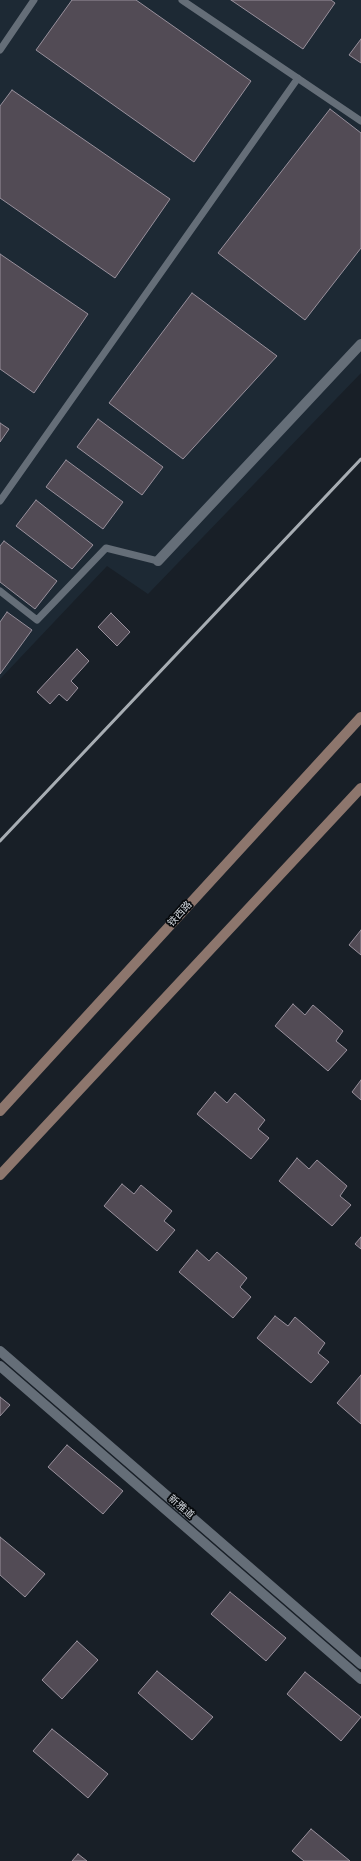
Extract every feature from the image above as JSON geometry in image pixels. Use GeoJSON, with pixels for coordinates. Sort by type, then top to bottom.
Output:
{"type":"FeatureCollection","features":[{"type":"Feature","properties":{"kind":"main road","name":"铁西路"},"geometry":{"type":"LineString","coordinates":[[0,1111],[361,717]]}},
{"type":"Feature","properties":{"kind":"main road"},"geometry":{"type":"LineString","coordinates":[[0,1175],[361,788]]}},
{"type":"Feature","properties":{"kind":"street"},"geometry":{"type":"LineString","coordinates":[[158,561],[361,344]]}},
{"type":"Feature","properties":{"kind":"street","name":"新雅道"},"geometry":{"type":"LineString","coordinates":[[0,1351],[361,1664]]}},
{"type":"Feature","properties":{"kind":"street","name":"新雅道"},"geometry":{"type":"LineString","coordinates":[[0,1366],[361,1679]]}},
{"type":"Feature","properties":{"kind":"lane"},"geometry":{"type":"LineString","coordinates":[[0,50],[34,0]]}},
{"type":"Feature","properties":{"kind":"lane"},"geometry":{"type":"LineString","coordinates":[[182,0],[361,121]]}},
{"type":"Feature","properties":{"kind":"lane"},"geometry":{"type":"LineString","coordinates":[[0,501],[298,78]]}},
{"type":"Feature","properties":{"kind":"lane"},"geometry":{"type":"LineString","coordinates":[[0,591],[37,620],[106,548],[158,561]]}},
{"type":"Feature","properties":{"kind":"shaded area"},"geometry":{"type":"Polygon","coordinates":[[[0,0],[361,0],[361,373],[148,594],[107,566],[0,679],[0,0]]]}},
{"type":"Feature","properties":{"kind":"building"},"geometry":{"type":"Polygon","coordinates":[[[72,0],[136,0],[251,81],[194,162],[36,50],[72,0]]]}},
{"type":"Feature","properties":{"kind":"building"},"geometry":{"type":"Polygon","coordinates":[[[231,0],[331,0],[335,3],[303,49],[231,0]]]}},
{"type":"Feature","properties":{"kind":"building"},"geometry":{"type":"Polygon","coordinates":[[[361,39],[361,63],[349,55],[361,39]]]}},
{"type":"Feature","properties":{"kind":"building"},"geometry":{"type":"Polygon","coordinates":[[[12,90],[170,199],[115,278],[0,198],[0,106],[12,90]]]}},
{"type":"Feature","properties":{"kind":"building"},"geometry":{"type":"Polygon","coordinates":[[[330,109],[361,133],[361,248],[305,320],[218,253],[330,109]]]}},
{"type":"Feature","properties":{"kind":"building"},"geometry":{"type":"Polygon","coordinates":[[[0,254],[88,314],[34,393],[0,369],[0,254]]]}},
{"type":"Feature","properties":{"kind":"building"},"geometry":{"type":"Polygon","coordinates":[[[192,293],[277,356],[183,459],[109,403],[192,293]]]}},
{"type":"Feature","properties":{"kind":"building"},"geometry":{"type":"Polygon","coordinates":[[[98,419],[163,467],[142,495],[77,447],[98,419]]]}},
{"type":"Feature","properties":{"kind":"building"},"geometry":{"type":"Polygon","coordinates":[[[0,423],[9,429],[0,442],[0,423]]]}},
{"type":"Feature","properties":{"kind":"building"},"geometry":{"type":"Polygon","coordinates":[[[66,460],[123,502],[103,529],[46,487],[66,460]]]}},
{"type":"Feature","properties":{"kind":"building"},"geometry":{"type":"Polygon","coordinates":[[[36,500],[93,545],[72,569],[16,526],[36,500]]]}},
{"type":"Feature","properties":{"kind":"building"},"geometry":{"type":"Polygon","coordinates":[[[4,541],[57,581],[35,609],[0,582],[0,546],[4,541]]]}},
{"type":"Feature","properties":{"kind":"building"},"geometry":{"type":"Polygon","coordinates":[[[7,612],[32,630],[0,674],[0,622],[7,612]]]}},
{"type":"Feature","properties":{"kind":"building"},"geometry":{"type":"Polygon","coordinates":[[[111,613],[130,632],[117,646],[98,627],[111,613]]]}},
{"type":"Feature","properties":{"kind":"building"},"geometry":{"type":"Polygon","coordinates":[[[77,649],[89,661],[71,681],[78,688],[67,701],[59,694],[50,704],[37,692],[77,649]]]}},
{"type":"Feature","properties":{"kind":"building"},"geometry":{"type":"Polygon","coordinates":[[[361,930],[361,955],[349,945],[361,930]]]}},
{"type":"Feature","properties":{"kind":"building"},"geometry":{"type":"Polygon","coordinates":[[[293,1004],[305,1015],[313,1005],[343,1031],[336,1041],[347,1050],[328,1071],[275,1026],[293,1004]]]}},
{"type":"Feature","properties":{"kind":"building"},"geometry":{"type":"Polygon","coordinates":[[[361,1080],[361,1100],[352,1092],[361,1080]]]}},
{"type":"Feature","properties":{"kind":"building"},"geometry":{"type":"Polygon","coordinates":[[[215,1092],[227,1103],[235,1093],[265,1120],[258,1129],[269,1138],[251,1159],[197,1114],[215,1092]]]}},
{"type":"Feature","properties":{"kind":"building"},"geometry":{"type":"Polygon","coordinates":[[[297,1158],[309,1169],[317,1160],[347,1186],[340,1196],[351,1205],[332,1226],[279,1181],[297,1158]]]}},
{"type":"Feature","properties":{"kind":"building"},"geometry":{"type":"Polygon","coordinates":[[[122,1184],[134,1194],[141,1185],[172,1211],[164,1221],[175,1230],[157,1251],[104,1206],[122,1184]]]}},
{"type":"Feature","properties":{"kind":"building"},"geometry":{"type":"Polygon","coordinates":[[[361,1237],[361,1249],[355,1244],[361,1237]]]}},
{"type":"Feature","properties":{"kind":"building"},"geometry":{"type":"Polygon","coordinates":[[[197,1250],[209,1261],[217,1252],[247,1278],[240,1287],[251,1297],[233,1318],[179,1272],[197,1250]]]}},
{"type":"Feature","properties":{"kind":"building"},"geometry":{"type":"Polygon","coordinates":[[[275,1316],[288,1326],[295,1317],[325,1343],[318,1353],[329,1362],[311,1383],[257,1338],[275,1316]]]}},
{"type":"Feature","properties":{"kind":"building"},"geometry":{"type":"Polygon","coordinates":[[[361,1375],[361,1424],[337,1403],[361,1375]]]}},
{"type":"Feature","properties":{"kind":"building"},"geometry":{"type":"Polygon","coordinates":[[[0,1397],[10,1405],[0,1416],[0,1397]]]}},
{"type":"Feature","properties":{"kind":"building"},"geometry":{"type":"Polygon","coordinates":[[[67,1445],[123,1491],[103,1514],[48,1467],[67,1445]]]}},
{"type":"Feature","properties":{"kind":"building"},"geometry":{"type":"Polygon","coordinates":[[[0,1537],[45,1574],[25,1597],[0,1575],[0,1537]]]}},
{"type":"Feature","properties":{"kind":"building"},"geometry":{"type":"Polygon","coordinates":[[[230,1592],[286,1638],[266,1661],[211,1614],[230,1592]]]}},
{"type":"Feature","properties":{"kind":"building"},"geometry":{"type":"Polygon","coordinates":[[[77,1641],[98,1660],[62,1699],[42,1680],[77,1641]]]}},
{"type":"Feature","properties":{"kind":"building"},"geometry":{"type":"Polygon","coordinates":[[[157,1671],[213,1717],[192,1740],[138,1693],[157,1671]]]}},
{"type":"Feature","properties":{"kind":"building"},"geometry":{"type":"Polygon","coordinates":[[[305,1672],[361,1717],[341,1741],[287,1694],[305,1672]]]}},
{"type":"Feature","properties":{"kind":"building"},"geometry":{"type":"Polygon","coordinates":[[[52,1729],[108,1774],[88,1798],[33,1751],[52,1729]]]}},
{"type":"Feature","properties":{"kind":"building"},"geometry":{"type":"Polygon","coordinates":[[[311,1829],[350,1861],[304,1861],[292,1851],[311,1829]]]}},
{"type":"Feature","properties":{"kind":"building"},"geometry":{"type":"Polygon","coordinates":[[[78,1854],[87,1861],[72,1861],[78,1854]]]}},
{"type":"Feature","properties":{"kind":"railway"},"geometry":{"type":"LineString","coordinates":[[0,841],[361,459]]}}]}
